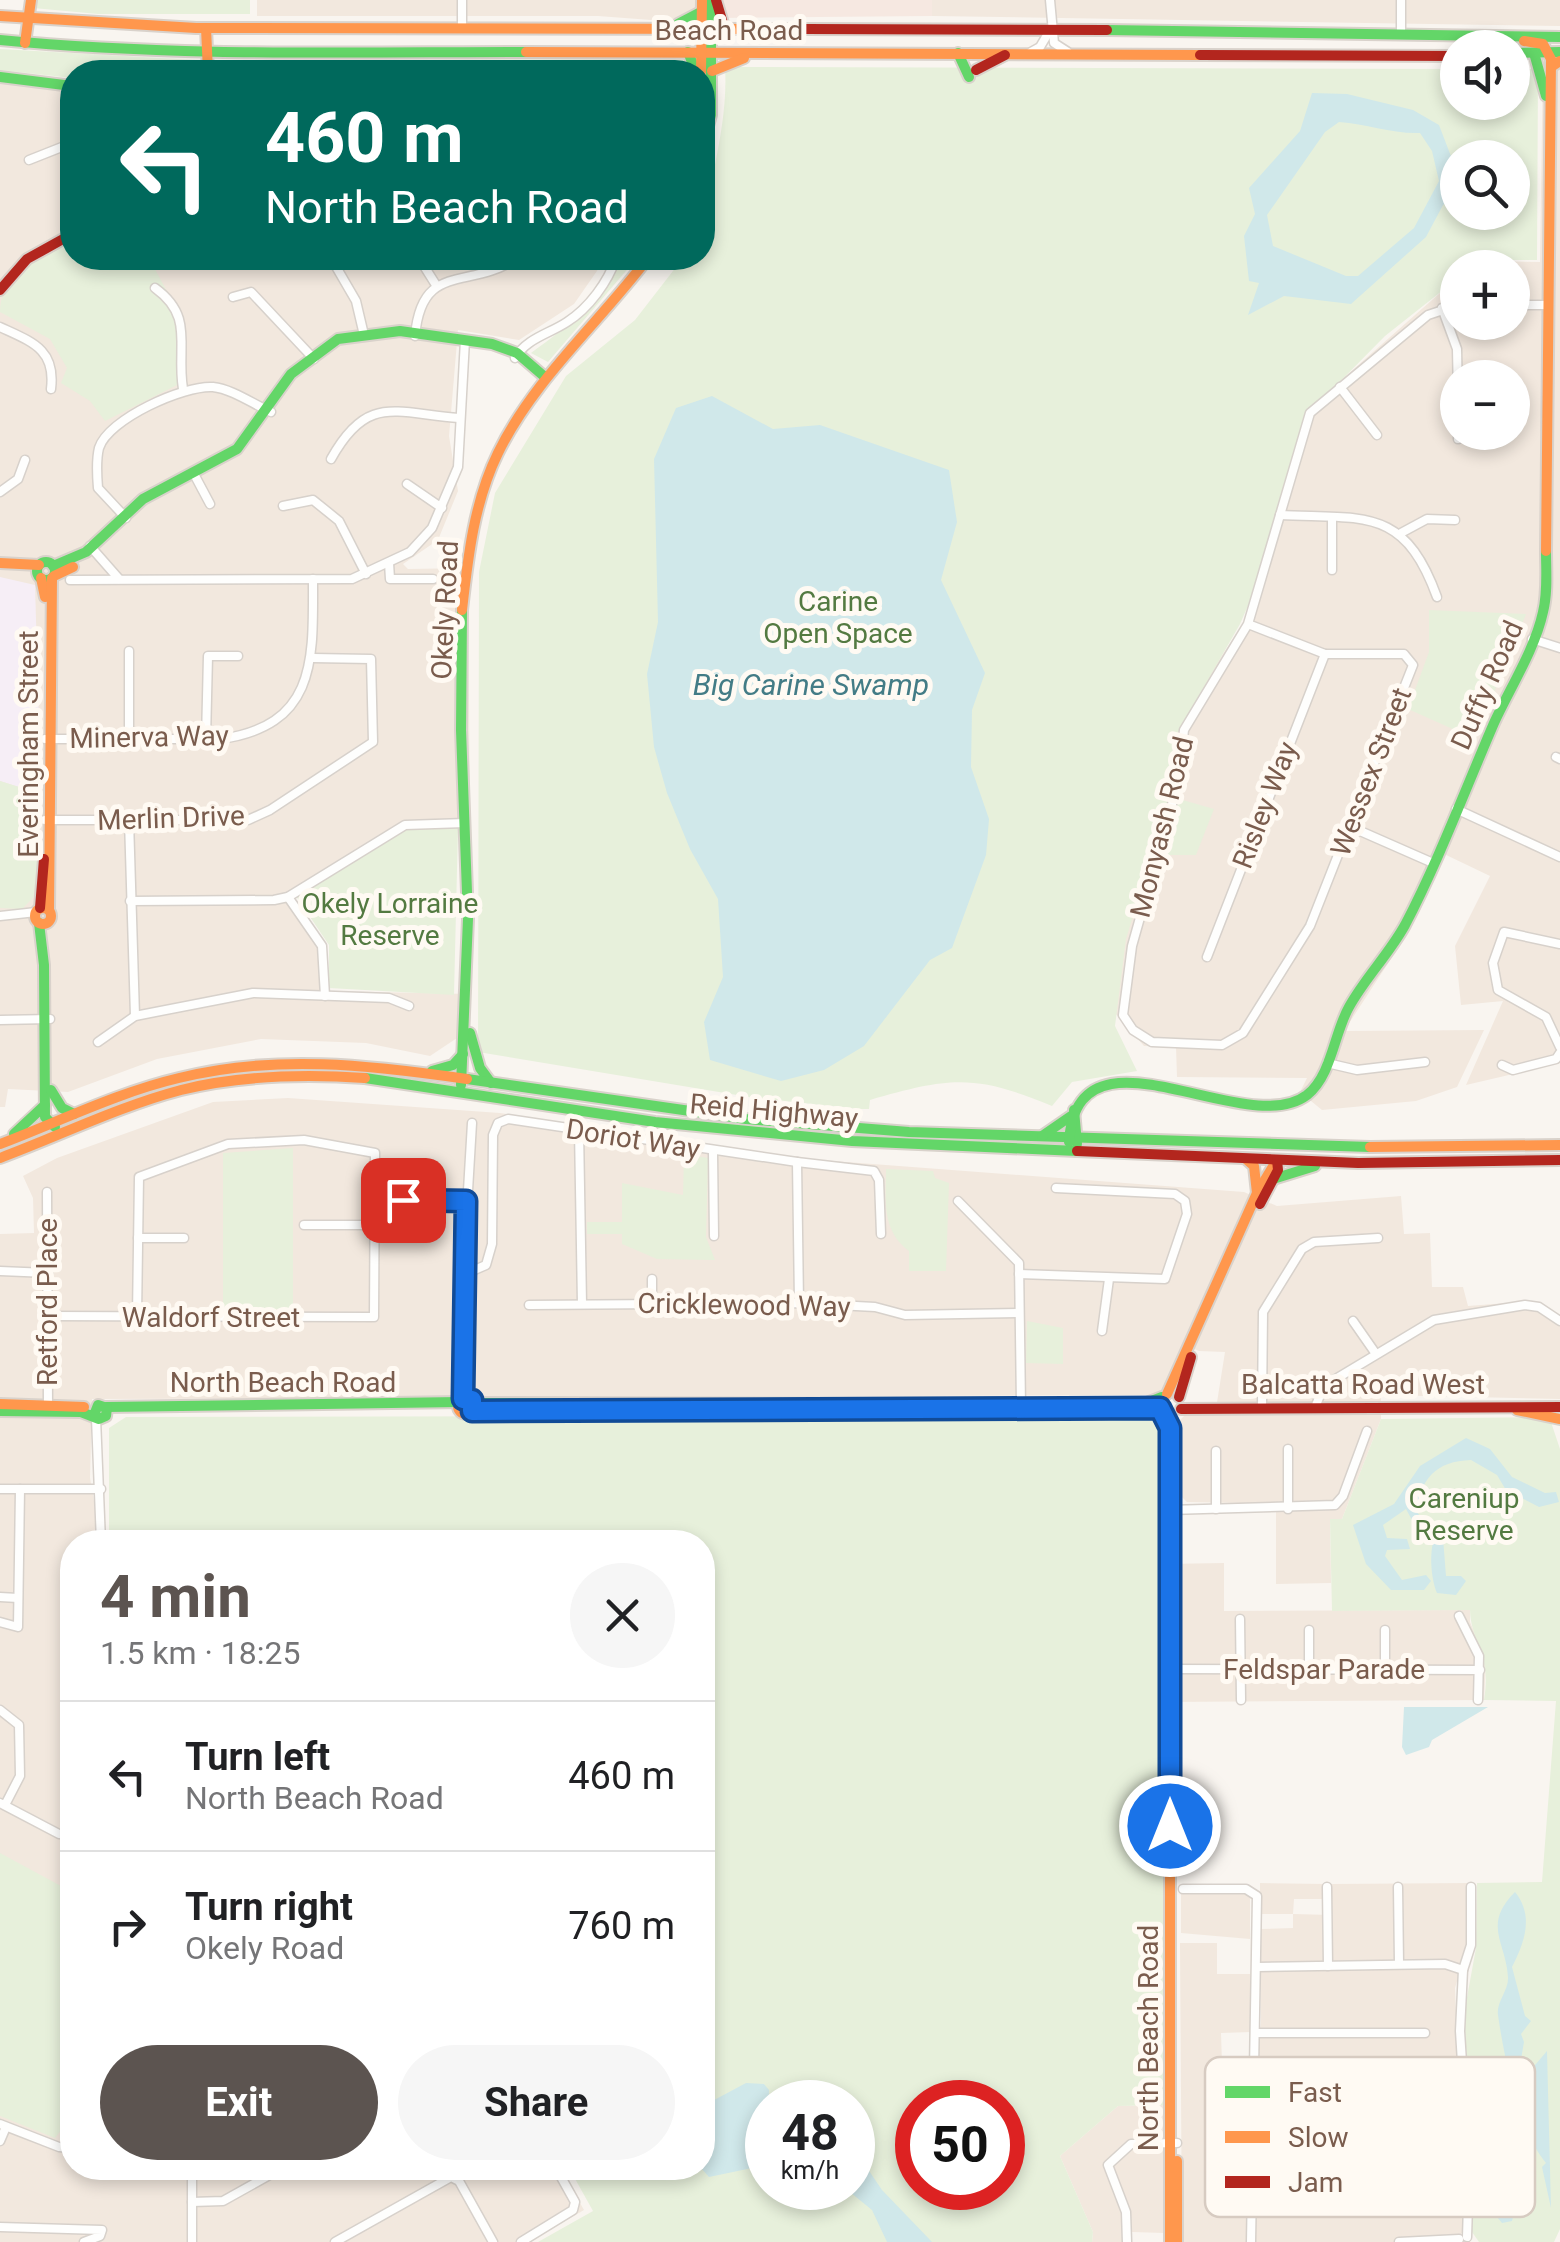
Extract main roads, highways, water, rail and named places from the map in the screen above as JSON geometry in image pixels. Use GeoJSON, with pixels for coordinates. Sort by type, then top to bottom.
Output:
{"type":"FeatureCollection","features":[{"type":"Feature","properties":{"kind":"main road"},"geometry":{"type":"LineString","coordinates":[[21,43],[28,0]]}},
{"type":"Feature","properties":{"kind":"main road"},"geometry":{"type":"LineString","coordinates":[[706,29],[713,0]]}},
{"type":"Feature","properties":{"kind":"main road"},"geometry":{"type":"LineString","coordinates":[[713,0],[726,30]]}},
{"type":"Feature","properties":{"kind":"main road"},"geometry":{"type":"LineString","coordinates":[[701,6],[706,29],[705,60]]}},
{"type":"Feature","properties":{"kind":"main road"},"geometry":{"type":"LineString","coordinates":[[640,28],[656,23],[684,24],[701,6]]}},
{"type":"Feature","properties":{"kind":"main road","name":"Beach Road"},"geometry":{"type":"LineString","coordinates":[[0,16],[206,28],[1440,34]]}},
{"type":"Feature","properties":{"kind":"main road"},"geometry":{"type":"LineString","coordinates":[[206,28],[206,60]]}},
{"type":"Feature","properties":{"kind":"main road"},"geometry":{"type":"LineString","coordinates":[[847,30],[871,40],[872,47],[864,53]]}},
{"type":"Feature","properties":{"kind":"main road"},"geometry":{"type":"LineString","coordinates":[[880,30],[884,45],[895,53]]}},
{"type":"Feature","properties":{"kind":"main road","name":"Beach Road"},"geometry":{"type":"LineString","coordinates":[[1530,38],[1560,39]]}},
{"type":"Feature","properties":{"kind":"main road"},"geometry":{"type":"LineString","coordinates":[[1554,52],[1560,39]]}},
{"type":"Feature","properties":{"kind":"main road","name":"Beach Road"},"geometry":{"type":"LineString","coordinates":[[0,40],[206,50],[1440,56]]}},
{"type":"Feature","properties":{"kind":"main road"},"geometry":{"type":"LineString","coordinates":[[1530,41],[1554,52]]}},
{"type":"Feature","properties":{"kind":"main road"},"geometry":{"type":"LineString","coordinates":[[688,52],[694,60]]}},
{"type":"Feature","properties":{"kind":"main road"},"geometry":{"type":"LineString","coordinates":[[1530,53],[1554,52]]}},
{"type":"Feature","properties":{"kind":"main road","name":"Duffy Road"},"geometry":{"type":"LineString","coordinates":[[1548,110],[1556,64],[1554,52]]}},
{"type":"Feature","properties":{"kind":"main road","name":"Duffy Road"},"geometry":{"type":"LineString","coordinates":[[1039,1137],[1073,1113],[1087,1091],[1114,1083],[1283,1106],[1303,1099],[1321,1078],[1348,1008],[1397,940],[1543,614],[1548,305],[1554,239],[1554,151],[1546,96],[1554,52]]}},
{"type":"Feature","properties":{"kind":"main road"},"geometry":{"type":"LineString","coordinates":[[715,67],[732,59],[798,53]]}},
{"type":"Feature","properties":{"kind":"main road"},"geometry":{"type":"LineString","coordinates":[[958,53],[972,74],[1009,54]]}},
{"type":"Feature","properties":{"kind":"main road"},"geometry":{"type":"LineString","coordinates":[[1534,53],[1546,96]]}},
{"type":"Feature","properties":{"kind":"main road"},"geometry":{"type":"LineString","coordinates":[[0,74],[60,82]]}},
{"type":"Feature","properties":{"kind":"main road"},"geometry":{"type":"LineString","coordinates":[[0,280],[30,250],[60,236]]}},
{"type":"Feature","properties":{"kind":"main road"},"geometry":{"type":"LineString","coordinates":[[0,290],[26,259],[60,238]]}},
{"type":"Feature","properties":{"kind":"main road","name":"Okely Road"},"geometry":{"type":"LineString","coordinates":[[464,1092],[469,1027],[464,566],[471,529],[496,458],[544,380],[638,270]]}},
{"type":"Feature","properties":{"kind":"main road"},"geometry":{"type":"LineString","coordinates":[[0,566],[46,573],[92,548],[125,517],[156,496],[241,451],[312,357],[364,333],[415,334],[516,355],[544,380]]}},
{"type":"Feature","properties":{"kind":"main road","name":"Everingham Street"},"geometry":{"type":"LineString","coordinates":[[46,573],[48,820],[41,916],[51,1090],[49,1118]]}},
{"type":"Feature","properties":{"kind":"main road","name":"Everingham Street"},"geometry":{"type":"LineString","coordinates":[[47,1018],[49,1118]]}},
{"type":"Feature","properties":{"kind":"main road"},"geometry":{"type":"LineString","coordinates":[[469,1027],[480,1068],[491,1083]]}},
{"type":"Feature","properties":{"kind":"main road","name":"Okely Road"},"geometry":{"type":"LineString","coordinates":[[465,1079],[463,1054],[469,1027]]}},
{"type":"Feature","properties":{"kind":"main road"},"geometry":{"type":"LineString","coordinates":[[425,1073],[453,1065],[463,1054]]}},
{"type":"Feature","properties":{"kind":"main road","name":"Reid Highway"},"geometry":{"type":"LineString","coordinates":[[2,1143],[49,1118],[74,1114],[177,1078],[258,1064],[344,1063],[746,1119],[1039,1137],[1301,1146],[1560,1145]]}},
{"type":"Feature","properties":{"kind":"main road","name":"Reid Highway"},"geometry":{"type":"LineString","coordinates":[[0,1158],[152,1098],[246,1078],[334,1075],[756,1133],[1072,1153],[1246,1159],[1560,1160]]}},
{"type":"Feature","properties":{"kind":"main road"},"geometry":{"type":"LineString","coordinates":[[51,1090],[62,1108],[74,1114]]}},
{"type":"Feature","properties":{"kind":"main road"},"geometry":{"type":"LineString","coordinates":[[1072,1153],[1073,1113]]}},
{"type":"Feature","properties":{"kind":"main road"},"geometry":{"type":"LineString","coordinates":[[2,1143],[49,1118],[83,1124]]}},
{"type":"Feature","properties":{"kind":"main road"},"geometry":{"type":"LineString","coordinates":[[38,1143],[49,1118]]}},
{"type":"Feature","properties":{"kind":"main road"},"geometry":{"type":"LineString","coordinates":[[1171,1404],[1273,1180],[1275,1151],[1261,1144]]}},
{"type":"Feature","properties":{"kind":"main road"},"geometry":{"type":"LineString","coordinates":[[1171,1404],[1258,1193],[1277,1160],[1301,1146]]}},
{"type":"Feature","properties":{"kind":"main road"},"geometry":{"type":"LineString","coordinates":[[1246,1159],[1254,1166],[1258,1193]]}},
{"type":"Feature","properties":{"kind":"main road"},"geometry":{"type":"LineString","coordinates":[[1273,1180],[1313,1166],[1358,1162]]}},
{"type":"Feature","properties":{"kind":"main road","name":"North Beach Road"},"geometry":{"type":"LineString","coordinates":[[0,1408],[48,1407],[100,1413],[467,1404],[1171,1404],[1174,2242]]}},
{"type":"Feature","properties":{"kind":"main road","name":"Balcatta Road West"},"geometry":{"type":"LineString","coordinates":[[1171,1404],[1560,1407]]}},
{"type":"Feature","properties":{"kind":"main road","name":"Balcatta Road West"},"geometry":{"type":"LineString","coordinates":[[1506,1407],[1560,1419]]}},
{"type":"Feature","properties":{"kind":"water"},"geometry":{"type":"Polygon","coordinates":[[[1312,93],[1347,94],[1413,110],[1439,125],[1445,140],[1440,140],[1440,211],[1426,237],[1351,304],[1284,296],[1248,315],[1259,283],[1249,281],[1244,236],[1255,214],[1249,188],[1300,131],[1312,93]],[[1339,122],[1325,132],[1267,215],[1273,246],[1346,276],[1358,276],[1414,228],[1439,181],[1432,151],[1420,133],[1339,122]]]}},
{"type":"Feature","properties":{"kind":"water","name":"Big Carine Swamp"},"geometry":{"type":"Polygon","coordinates":[[[712,396],[773,429],[820,425],[949,470],[957,522],[941,580],[985,673],[972,710],[971,767],[989,819],[986,855],[952,948],[930,960],[864,1046],[824,1070],[781,1081],[710,1060],[704,1022],[723,977],[718,899],[690,849],[667,793],[654,747],[647,674],[658,622],[654,459],[676,408],[712,396]]]}},
{"type":"Feature","properties":{"kind":"water"},"geometry":{"type":"Polygon","coordinates":[[[1466,1438],[1490,1449],[1512,1477],[1545,1493],[1556,1492],[1559,1502],[1539,1507],[1506,1490],[1497,1475],[1471,1460],[1439,1468],[1426,1481],[1419,1500],[1417,1512],[1428,1528],[1418,1531],[1406,1509],[1383,1525],[1387,1538],[1407,1539],[1410,1549],[1387,1550],[1385,1556],[1402,1580],[1426,1575],[1431,1581],[1424,1590],[1391,1590],[1366,1564],[1353,1525],[1394,1504],[1420,1466],[1466,1438]]]}},
{"type":"Feature","properties":{"kind":"water"},"geometry":{"type":"Polygon","coordinates":[[[1461,1525],[1443,1538],[1446,1576],[1461,1576],[1466,1581],[1456,1595],[1437,1593],[1431,1560],[1435,1534],[1439,1528],[1461,1525]]]}},
{"type":"Feature","properties":{"kind":"water"},"geometry":{"type":"Polygon","coordinates":[[[1404,1707],[1488,1707],[1432,1740],[1429,1747],[1406,1755],[1402,1747],[1404,1707]]]}},
{"type":"Feature","properties":{"kind":"water"},"geometry":{"type":"Polygon","coordinates":[[[1515,1892],[1526,1919],[1521,1948],[1512,1967],[1525,2016],[1531,2021],[1521,2034],[1521,2057],[1506,2057],[1498,2015],[1508,1977],[1498,1934],[1505,1904],[1515,1892]]]}},
{"type":"Feature","properties":{"kind":"water"},"geometry":{"type":"Polygon","coordinates":[[[1547,2051],[1551,2208],[1542,2167],[1546,2163],[1536,2149],[1535,2065],[1547,2051]]]}},
{"type":"Feature","properties":{"kind":"water"},"geometry":{"type":"Polygon","coordinates":[[[745,2084],[745,2170],[715,2176],[715,2100],[745,2084]]]}},
{"type":"Feature","properties":{"kind":"water"},"geometry":{"type":"Polygon","coordinates":[[[875,2180],[895,2204],[895,2210],[901,2210],[932,2242],[887,2242],[872,2210],[875,2180]]]}},
{"type":"Feature","properties":{"kind":"water"},"geometry":{"type":"Polygon","coordinates":[[[1497,2217],[1513,2217],[1512,2221],[1502,2223],[1497,2217]]]}},
{"type":"Feature","properties":{"kind":"park label","name":"Carine Open Space"},"geometry":{"type":"Point","coordinates":[838,617]}},
{"type":"Feature","properties":{"kind":"park label","name":"Okely Lorraine Reserve"},"geometry":{"type":"Point","coordinates":[390,919]}},
{"type":"Feature","properties":{"kind":"park label","name":"Careniup Reserve"},"geometry":{"type":"Point","coordinates":[1464,1514]}}]}
